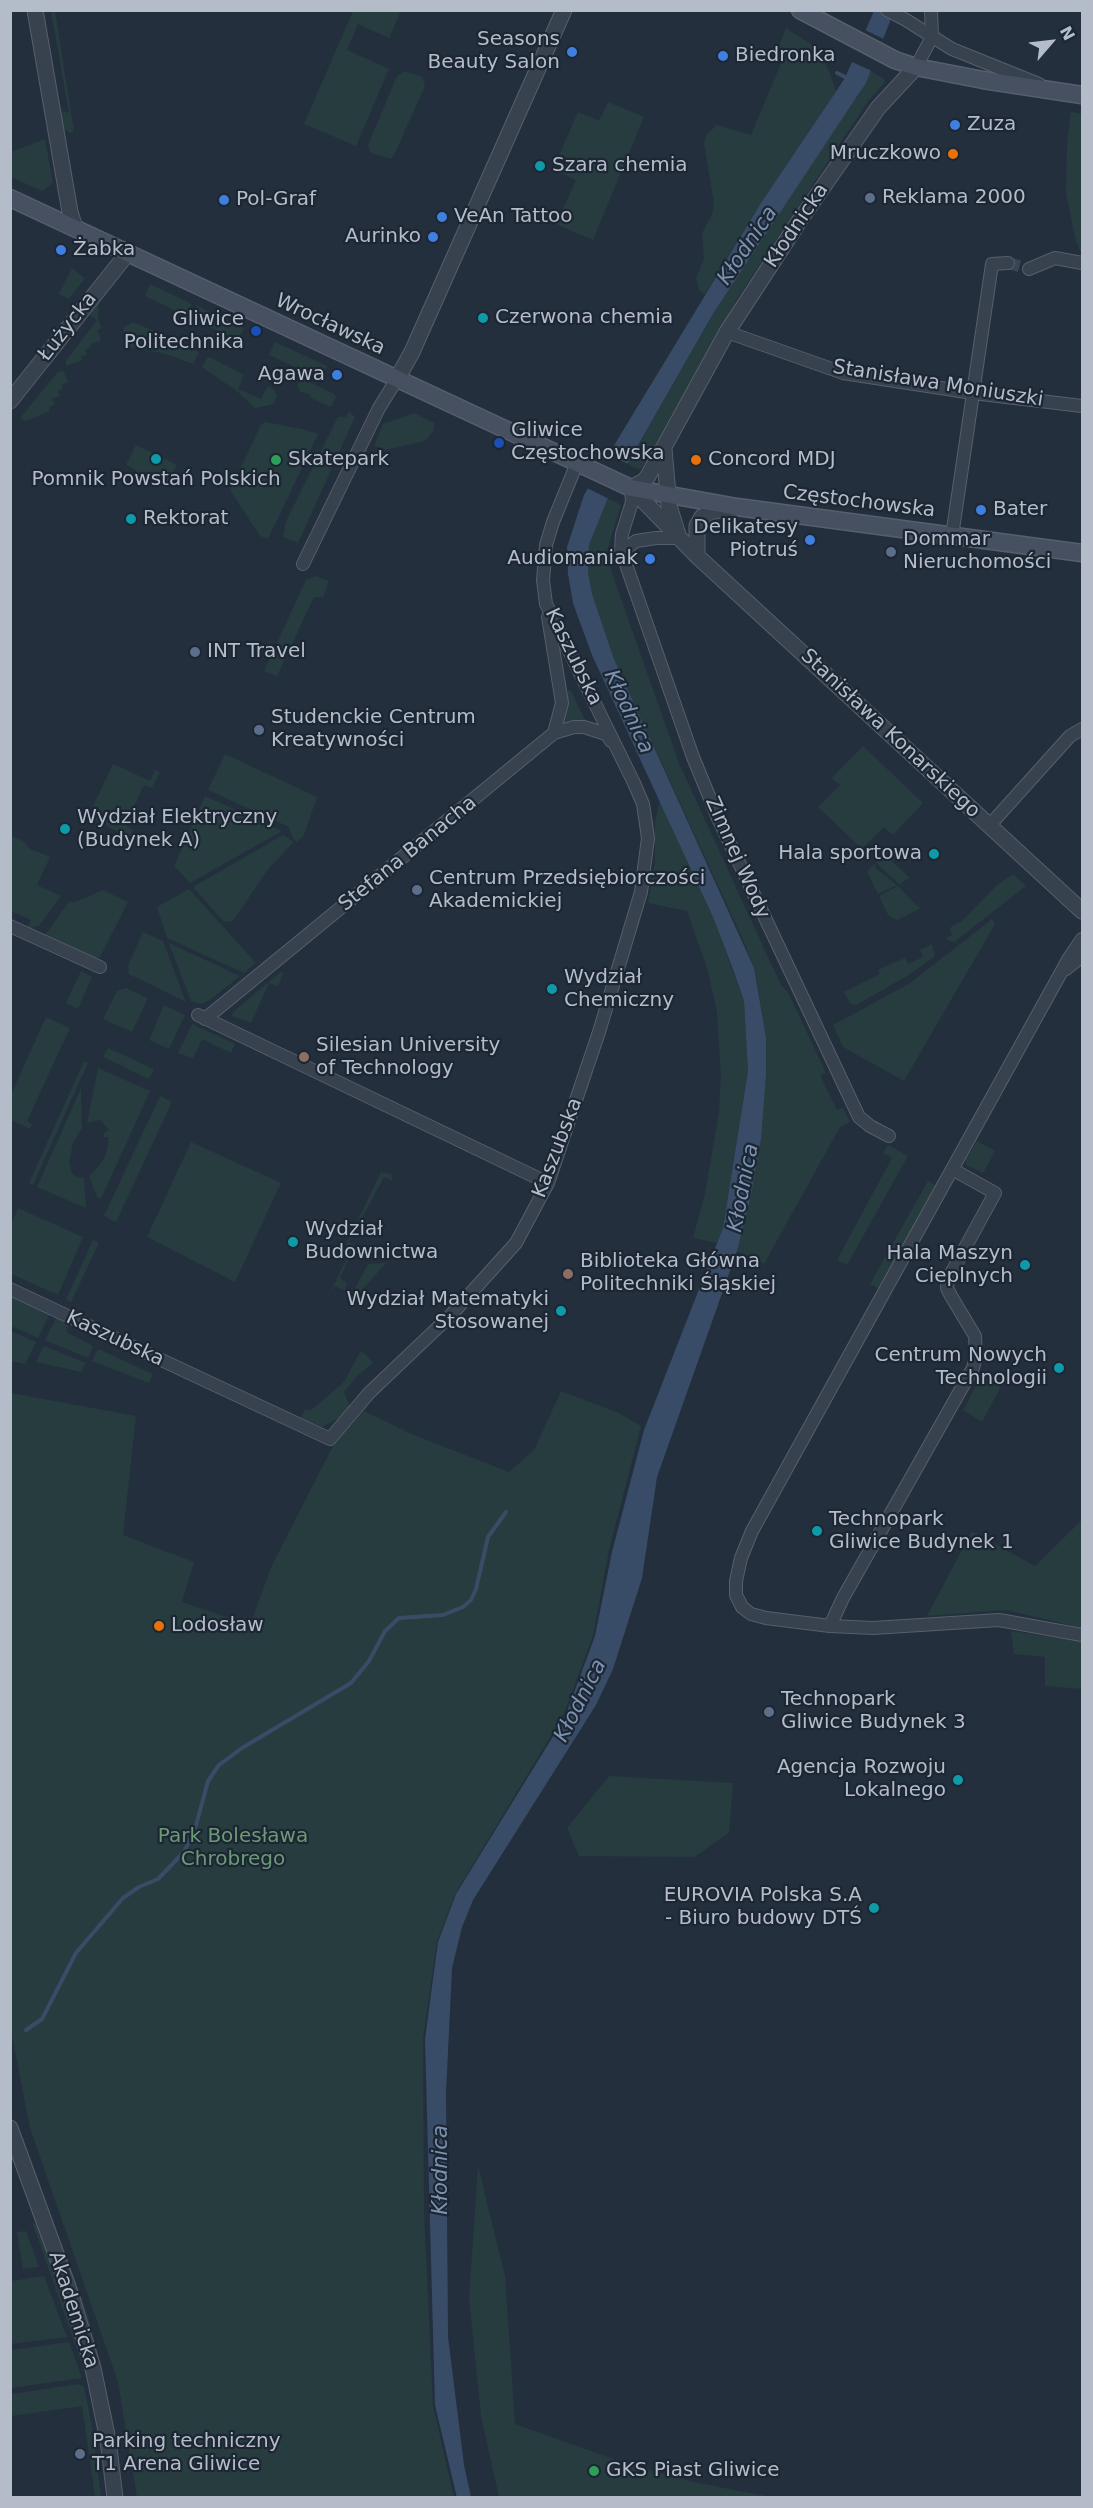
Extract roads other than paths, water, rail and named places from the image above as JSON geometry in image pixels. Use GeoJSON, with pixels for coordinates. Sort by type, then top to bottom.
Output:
{"type":"FeatureCollection","features":[{"type":"Feature","properties":{"kind":"main road"},"geometry":{"type":"LineString","coordinates":[[800,10],[895,60],[916,67],[1083,95]]}},
{"type":"Feature","properties":{"kind":"main road","name":"Wrocławska"},"geometry":{"type":"LineString","coordinates":[[10,198],[631,488]]}},
{"type":"Feature","properties":{"kind":"main road","name":"Częstochowska"},"geometry":{"type":"LineString","coordinates":[[631,488],[736,507],[1083,554]]}},
{"type":"Feature","properties":{"kind":"street"},"geometry":{"type":"LineString","coordinates":[[35,10],[71,218],[75,228]]}},
{"type":"Feature","properties":{"kind":"street"},"geometry":{"type":"LineString","coordinates":[[303,564],[379,408],[417,342],[564,10]]}},
{"type":"Feature","properties":{"kind":"street"},"geometry":{"type":"LineString","coordinates":[[887,10],[952,49],[1057,91]]}},
{"type":"Feature","properties":{"kind":"street"},"geometry":{"type":"LineString","coordinates":[[931,10],[932,37]]}},
{"type":"Feature","properties":{"kind":"street","name":"Kłodnicka"},"geometry":{"type":"LineString","coordinates":[[631,488],[644,481],[664,449],[727,332],[861,132],[878,108],[916,67],[932,37]]}},
{"type":"Feature","properties":{"kind":"street","name":"Łużycka"},"geometry":{"type":"LineString","coordinates":[[10,401],[127,254]]}},
{"type":"Feature","properties":{"kind":"street"},"geometry":{"type":"LineString","coordinates":[[1029,269],[1055,258],[1083,263]]}},
{"type":"Feature","properties":{"kind":"street"},"geometry":{"type":"LineString","coordinates":[[952,536],[992,264],[1008,262]]}},
{"type":"Feature","properties":{"kind":"street","name":"Stanisława Moniuszki"},"geometry":{"type":"LineString","coordinates":[[727,332],[843,373],[973,393],[1083,406]]}},
{"type":"Feature","properties":{"kind":"street"},"geometry":{"type":"LineString","coordinates":[[623,557],[627,548],[636,542],[656,538],[678,538],[668,495],[664,449]]}},
{"type":"Feature","properties":{"kind":"street","name":"Kaszubska"},"geometry":{"type":"LineString","coordinates":[[10,1289],[330,1439],[369,1393],[451,1315],[516,1244],[548,1183],[612,991],[636,910],[646,859],[647,821],[643,804],[618,748],[546,604],[543,580],[546,545],[553,522],[584,466]]}},
{"type":"Feature","properties":{"kind":"street","name":"Stanisława Konarskiego"},"geometry":{"type":"LineString","coordinates":[[631,488],[697,556],[1083,911]]}},
{"type":"Feature","properties":{"kind":"street","name":"Zimnej Wody"},"geometry":{"type":"LineString","coordinates":[[631,488],[632,502],[621,544],[623,557],[675,710],[723,828],[859,1117],[889,1136]]}},
{"type":"Feature","properties":{"kind":"street"},"geometry":{"type":"LineString","coordinates":[[697,556],[697,526],[702,517],[713,511],[736,507]]}},
{"type":"Feature","properties":{"kind":"street"},"geometry":{"type":"LineString","coordinates":[[546,604],[562,703],[554,733]]}},
{"type":"Feature","properties":{"kind":"street","name":"Stefana Banacha"},"geometry":{"type":"LineString","coordinates":[[548,1183],[201,1017],[554,733],[574,727],[594,729],[606,734],[618,748]]}},
{"type":"Feature","properties":{"kind":"street"},"geometry":{"type":"LineString","coordinates":[[989,826],[1070,736],[1083,729]]}},
{"type":"Feature","properties":{"kind":"street"},"geometry":{"type":"LineString","coordinates":[[10,926],[100,967]]}},
{"type":"Feature","properties":{"kind":"street"},"geometry":{"type":"LineString","coordinates":[[1083,939],[1059,976],[752,1532],[741,1558],[736,1581],[736,1595],[742,1607],[751,1614],[766,1618],[830,1626],[873,1628],[999,1620],[1083,1635]]}},
{"type":"Feature","properties":{"kind":"street"},"geometry":{"type":"LineString","coordinates":[[1059,976],[1083,956]]}},
{"type":"Feature","properties":{"kind":"street"},"geometry":{"type":"LineString","coordinates":[[830,1626],[843,1598],[973,1368],[976,1357],[975,1336],[947,1288],[948,1280],[995,1193],[952,1169]]}},
{"type":"Feature","properties":{"kind":"street","name":"Akademicka"},"geometry":{"type":"LineString","coordinates":[[10,2128],[70,2295],[93,2368],[106,2432],[115,2498]]}},
{"type":"Feature","properties":{"kind":"water","name":"Kłodnica"},"geometry":{"type":"Polygon","coordinates":[[[874,11],[894,11],[866,83],[714,312],[608,498],[589,545],[588,572],[592,594],[614,659],[754,968],[766,1037],[766,1075],[761,1139],[750,1200],[737,1251],[657,1477],[642,1578],[613,1669],[596,1705],[473,1900],[462,1927],[452,1968],[446,2093],[448,2337],[464,2465],[471,2497],[457,2498],[435,2405],[425,2039],[438,1942],[456,1894],[565,1717],[595,1636],[612,1552],[644,1430],[723,1228],[748,1071],[744,1001],[734,972],[713,917],[592,655],[573,603],[568,574],[567,547],[584,495],[761,203],[845,78],[874,11]]]}},
{"type":"Feature","properties":{"kind":"waterway"},"geometry":{"type":"LineString","coordinates":[[837,73],[849,79]]}},
{"type":"Feature","properties":{"kind":"waterway"},"geometry":{"type":"LineString","coordinates":[[26,2030],[42,2019],[76,1953],[123,1898],[139,1887],[158,1879],[184,1852],[195,1829],[208,1781],[219,1765],[242,1748],[351,1683],[369,1661],[385,1631],[399,1618],[443,1615],[463,1607],[471,1600],[476,1589],[488,1537],[506,1512]]}},
{"type":"Feature","properties":{"kind":"tunnel"},"geometry":{"type":"LineString","coordinates":[[1008,263],[1029,269]]}},
{"type":"Feature","properties":{"kind":"place","name":"Seasons Beauty Salon"},"geometry":{"type":"Point","coordinates":[572,52]}},
{"type":"Feature","properties":{"kind":"place","name":"Biedronka"},"geometry":{"type":"Point","coordinates":[723,56]}},
{"type":"Feature","properties":{"kind":"place","name":"Zuza"},"geometry":{"type":"Point","coordinates":[955,125]}},
{"type":"Feature","properties":{"kind":"place","name":"Mruczkowo"},"geometry":{"type":"Point","coordinates":[953,154]}},
{"type":"Feature","properties":{"kind":"place","name":"Szara chemia"},"geometry":{"type":"Point","coordinates":[540,166]}},
{"type":"Feature","properties":{"kind":"place","name":"Reklama 2000"},"geometry":{"type":"Point","coordinates":[870,198]}},
{"type":"Feature","properties":{"kind":"place","name":"Pol-Graf"},"geometry":{"type":"Point","coordinates":[224,200]}},
{"type":"Feature","properties":{"kind":"place","name":"VeAn Tattoo"},"geometry":{"type":"Point","coordinates":[442,217]}},
{"type":"Feature","properties":{"kind":"place","name":"Aurinko"},"geometry":{"type":"Point","coordinates":[433,237]}},
{"type":"Feature","properties":{"kind":"place","name":"Żabka"},"geometry":{"type":"Point","coordinates":[61,250]}},
{"type":"Feature","properties":{"kind":"place","name":"Czerwona chemia"},"geometry":{"type":"Point","coordinates":[483,318]}},
{"type":"Feature","properties":{"kind":"place","name":"Gliwice Politechnika"},"geometry":{"type":"Point","coordinates":[256,331]}},
{"type":"Feature","properties":{"kind":"place","name":"Agawa"},"geometry":{"type":"Point","coordinates":[337,375]}},
{"type":"Feature","properties":{"kind":"place","name":"Gliwice Częstochowska"},"geometry":{"type":"Point","coordinates":[499,443]}},
{"type":"Feature","properties":{"kind":"place","name":"Pomnik Powstań Polskich"},"geometry":{"type":"Point","coordinates":[156,459]}},
{"type":"Feature","properties":{"kind":"place","name":"Skatepark"},"geometry":{"type":"Point","coordinates":[276,460]}},
{"type":"Feature","properties":{"kind":"place","name":"Concord MDJ"},"geometry":{"type":"Point","coordinates":[696,460]}},
{"type":"Feature","properties":{"kind":"place","name":"Bater"},"geometry":{"type":"Point","coordinates":[981,510]}},
{"type":"Feature","properties":{"kind":"place","name":"Rektorat"},"geometry":{"type":"Point","coordinates":[131,519]}},
{"type":"Feature","properties":{"kind":"place","name":"Delikatesy Piotruś"},"geometry":{"type":"Point","coordinates":[810,540]}},
{"type":"Feature","properties":{"kind":"place","name":"Dommar Nieruchomości"},"geometry":{"type":"Point","coordinates":[891,552]}},
{"type":"Feature","properties":{"kind":"place","name":"Audiomaniak"},"geometry":{"type":"Point","coordinates":[650,559]}},
{"type":"Feature","properties":{"kind":"place","name":"INT Travel"},"geometry":{"type":"Point","coordinates":[195,652]}},
{"type":"Feature","properties":{"kind":"place","name":"Studenckie Centrum Kreatywności"},"geometry":{"type":"Point","coordinates":[259,730]}},
{"type":"Feature","properties":{"kind":"place","name":"Wydział Elektryczny (Budynek A)"},"geometry":{"type":"Point","coordinates":[65,829]}},
{"type":"Feature","properties":{"kind":"place","name":"Hala sportowa"},"geometry":{"type":"Point","coordinates":[934,854]}},
{"type":"Feature","properties":{"kind":"place","name":"Centrum Przedsiębiorczości Akademickiej"},"geometry":{"type":"Point","coordinates":[417,890]}},
{"type":"Feature","properties":{"kind":"place","name":"Wydział Chemiczny"},"geometry":{"type":"Point","coordinates":[552,989]}},
{"type":"Feature","properties":{"kind":"place","name":"Silesian University of Technology"},"geometry":{"type":"Point","coordinates":[304,1057]}},
{"type":"Feature","properties":{"kind":"place","name":"Wydział Budownictwa"},"geometry":{"type":"Point","coordinates":[293,1242]}},
{"type":"Feature","properties":{"kind":"place","name":"Hala Maszyn Cieplnych"},"geometry":{"type":"Point","coordinates":[1025,1265]}},
{"type":"Feature","properties":{"kind":"place","name":"Biblioteka Główna Politechniki Śląskiej"},"geometry":{"type":"Point","coordinates":[568,1274]}},
{"type":"Feature","properties":{"kind":"place","name":"Wydział Matematyki Stosowanej"},"geometry":{"type":"Point","coordinates":[561,1311]}},
{"type":"Feature","properties":{"kind":"place","name":"Centrum Nowych Technologii"},"geometry":{"type":"Point","coordinates":[1059,1368]}},
{"type":"Feature","properties":{"kind":"place","name":"Technopark Gliwice Budynek 1"},"geometry":{"type":"Point","coordinates":[817,1531]}},
{"type":"Feature","properties":{"kind":"place","name":"Lodosław"},"geometry":{"type":"Point","coordinates":[159,1626]}},
{"type":"Feature","properties":{"kind":"place","name":"Technopark Gliwice Budynek 3"},"geometry":{"type":"Point","coordinates":[769,1712]}},
{"type":"Feature","properties":{"kind":"place","name":"Agencja Rozwoju Lokalnego"},"geometry":{"type":"Point","coordinates":[958,1780]}},
{"type":"Feature","properties":{"kind":"place","name":"EUROVIA Polska S.A - Biuro budowy DTŚ"},"geometry":{"type":"Point","coordinates":[874,1908]}},
{"type":"Feature","properties":{"kind":"place","name":"Parking techniczny T1 Arena Gliwice"},"geometry":{"type":"Point","coordinates":[80,2454]}},
{"type":"Feature","properties":{"kind":"place","name":"GKS Piast Gliwice"},"geometry":{"type":"Point","coordinates":[594,2471]}},
{"type":"Feature","properties":{"kind":"park label","name":"Park Bolesława Chrobrego"},"geometry":{"type":"Point","coordinates":[233,1848]}}]}
